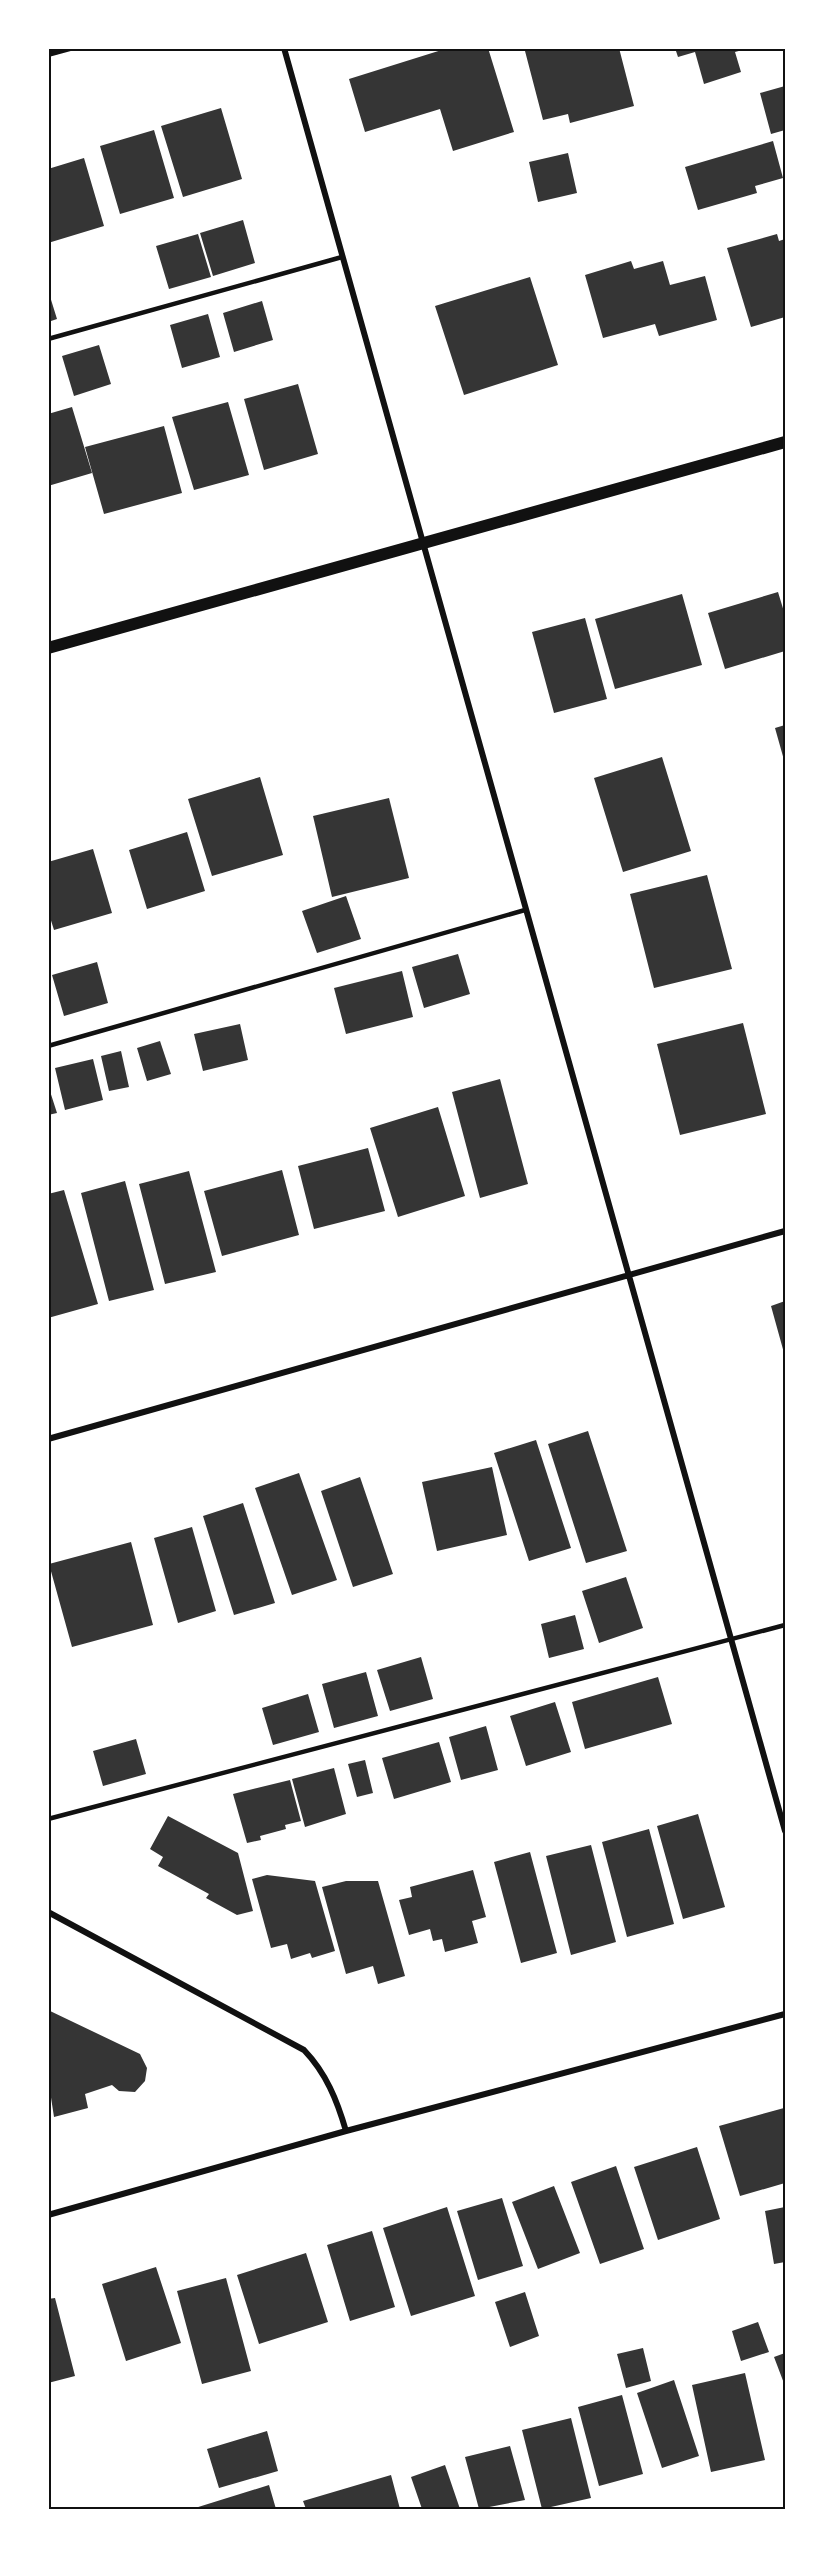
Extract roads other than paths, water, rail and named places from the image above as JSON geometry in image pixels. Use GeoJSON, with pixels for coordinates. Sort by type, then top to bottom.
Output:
{"type":"FeatureCollection","features":[{"type":"Feature","properties":{"kind":"main road"},"geometry":{"type":"LineString","coordinates":[[48,648],[785,442]]}},
{"type":"Feature","properties":{"kind":"street"},"geometry":{"type":"LineString","coordinates":[[48,54],[70,48]]}},
{"type":"Feature","properties":{"kind":"street"},"geometry":{"type":"LineString","coordinates":[[284,48],[785,1831]]}},
{"type":"Feature","properties":{"kind":"street"},"geometry":{"type":"LineString","coordinates":[[48,1439],[785,1231]]}},
{"type":"Feature","properties":{"kind":"street"},"geometry":{"type":"LineString","coordinates":[[48,1912],[304,2050],[320,2067],[339,2106],[346,2131]]}},
{"type":"Feature","properties":{"kind":"street"},"geometry":{"type":"LineString","coordinates":[[48,2215],[346,2131],[785,2014]]}},
{"type":"Feature","properties":{"kind":"lane"},"geometry":{"type":"LineString","coordinates":[[48,339],[342,257]]}},
{"type":"Feature","properties":{"kind":"lane"},"geometry":{"type":"LineString","coordinates":[[48,1046],[525,910]]}},
{"type":"Feature","properties":{"kind":"lane"},"geometry":{"type":"LineString","coordinates":[[48,1819],[785,1624]]}}]}
